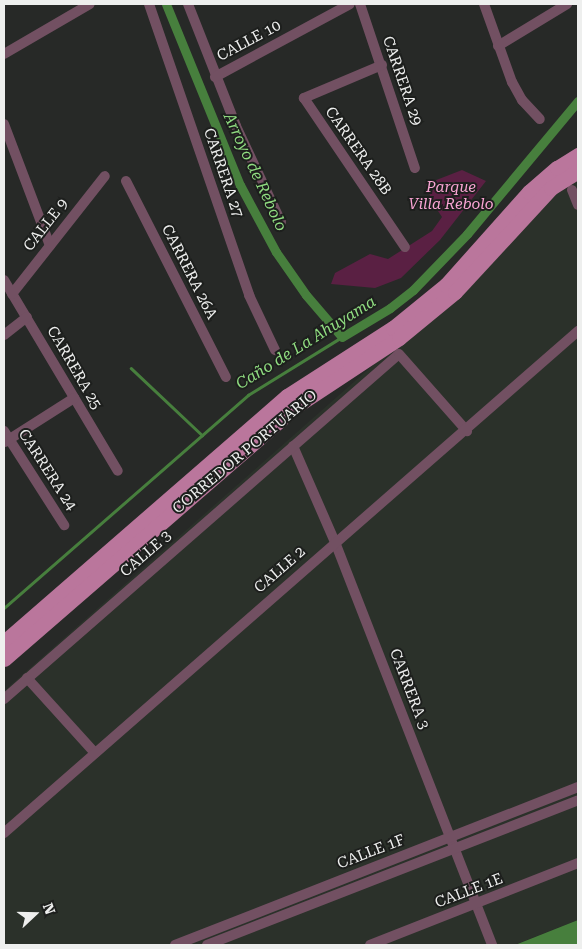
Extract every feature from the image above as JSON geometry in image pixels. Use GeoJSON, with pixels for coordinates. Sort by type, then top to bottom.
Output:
{"type":"FeatureCollection","features":[{"type":"Feature","properties":{"kind":"main road","name":"CORREDOR PORTUARIO"},"geometry":{"type":"LineString","coordinates":[[4,642],[287,396],[394,342],[529,192],[557,168],[578,155]]}},
{"type":"Feature","properties":{"kind":"main road","name":"CORREDOR PORTUARIO"},"geometry":{"type":"LineString","coordinates":[[4,659],[296,406],[394,342],[475,274],[551,188],[578,171]]}},
{"type":"Feature","properties":{"kind":"street"},"geometry":{"type":"LineString","coordinates":[[4,54],[90,4]]}},
{"type":"Feature","properties":{"kind":"street","name":"CARRERA 27"},"geometry":{"type":"LineString","coordinates":[[149,4],[249,295],[275,350]]}},
{"type":"Feature","properties":{"kind":"street"},"geometry":{"type":"LineString","coordinates":[[188,4],[215,77],[262,186],[281,222]]}},
{"type":"Feature","properties":{"kind":"street","name":"CALLE 10"},"geometry":{"type":"LineString","coordinates":[[215,77],[350,4]]}},
{"type":"Feature","properties":{"kind":"street","name":"CARRERA 29"},"geometry":{"type":"LineString","coordinates":[[360,4],[415,168]]}},
{"type":"Feature","properties":{"kind":"street"},"geometry":{"type":"LineString","coordinates":[[484,4],[498,46],[522,100],[540,119]]}},
{"type":"Feature","properties":{"kind":"street"},"geometry":{"type":"LineString","coordinates":[[498,46],[567,4]]}},
{"type":"Feature","properties":{"kind":"street","name":"CARRERA 28B"},"geometry":{"type":"LineString","coordinates":[[382,66],[304,98],[404,247]]}},
{"type":"Feature","properties":{"kind":"street"},"geometry":{"type":"LineString","coordinates":[[4,124],[6,138],[50,246]]}},
{"type":"Feature","properties":{"kind":"street","name":"CALLE 9"},"geometry":{"type":"LineString","coordinates":[[12,294],[105,176]]}},
{"type":"Feature","properties":{"kind":"street","name":"CARRERA 26A"},"geometry":{"type":"LineString","coordinates":[[126,181],[226,377]]}},
{"type":"Feature","properties":{"kind":"street"},"geometry":{"type":"LineString","coordinates":[[572,190],[578,205]]}},
{"type":"Feature","properties":{"kind":"street","name":"CARRERA 25"},"geometry":{"type":"LineString","coordinates":[[4,280],[118,471]]}},
{"type":"Feature","properties":{"kind":"street"},"geometry":{"type":"LineString","coordinates":[[4,335],[27,316]]}},
{"type":"Feature","properties":{"kind":"street","name":"CALLE 2"},"geometry":{"type":"LineString","coordinates":[[4,832],[335,542],[467,431],[578,331]]}},
{"type":"Feature","properties":{"kind":"street"},"geometry":{"type":"LineString","coordinates":[[394,342],[467,431]]}},
{"type":"Feature","properties":{"kind":"street","name":"CALLE 3"},"geometry":{"type":"LineString","coordinates":[[4,698],[293,446],[394,342]]}},
{"type":"Feature","properties":{"kind":"street"},"geometry":{"type":"LineString","coordinates":[[5,438],[74,398]]}},
{"type":"Feature","properties":{"kind":"street","name":"CARRERA 24"},"geometry":{"type":"LineString","coordinates":[[5,438],[64,525]]}},
{"type":"Feature","properties":{"kind":"street","name":"CARRERA 3"},"geometry":{"type":"LineString","coordinates":[[293,446],[335,542],[492,945]]}},
{"type":"Feature","properties":{"kind":"street"},"geometry":{"type":"LineString","coordinates":[[27,678],[95,753]]}},
{"type":"Feature","properties":{"kind":"street","name":"CALLE 1F"},"geometry":{"type":"LineString","coordinates":[[212,944],[292,912],[578,787]]}},
{"type":"Feature","properties":{"kind":"street","name":"CALLE 1F"},"geometry":{"type":"LineString","coordinates":[[175,945],[288,901],[452,842],[578,800]]}},
{"type":"Feature","properties":{"kind":"street","name":"CALLE 1E"},"geometry":{"type":"LineString","coordinates":[[370,945],[578,864]]}},
{"type":"Feature","properties":{"kind":"street"},"geometry":{"type":"LineString","coordinates":[[288,901],[292,912]]}},
{"type":"Feature","properties":{"kind":"street"},"geometry":{"type":"LineString","coordinates":[[210,932],[212,944]]}},
{"type":"Feature","properties":{"kind":"shaded area"},"geometry":{"type":"Polygon","coordinates":[[[578,176],[578,920],[514,945],[4,945],[4,691],[381,358],[406,342],[464,292],[544,202],[578,176]]]}},
{"type":"Feature","properties":{"kind":"shaded area"},"geometry":{"type":"Polygon","coordinates":[[[578,920],[578,945],[515,945],[578,920]]]}},
{"type":"Feature","properties":{"kind":"green space","name":"Parque Villa Rebolo"},"geometry":{"type":"Polygon","coordinates":[[[462,170],[486,181],[440,240],[401,278],[375,288],[331,284],[335,273],[370,254],[388,259],[432,231],[442,217],[432,202],[426,184],[462,170]]]}},
{"type":"Feature","properties":{"kind":"waterway","name":"Arroyo de Rebolo"},"geometry":{"type":"LineString","coordinates":[[166,4],[240,185],[276,252],[306,295],[342,337],[390,308],[413,290],[467,234],[578,101]]}},
{"type":"Feature","properties":{"kind":"waterway","name":"Caño de La Ahuyama"},"geometry":{"type":"LineString","coordinates":[[4,608],[248,395],[342,337]]}},
{"type":"Feature","properties":{"kind":"waterway"},"geometry":{"type":"LineString","coordinates":[[131,368],[202,435]]}}]}
